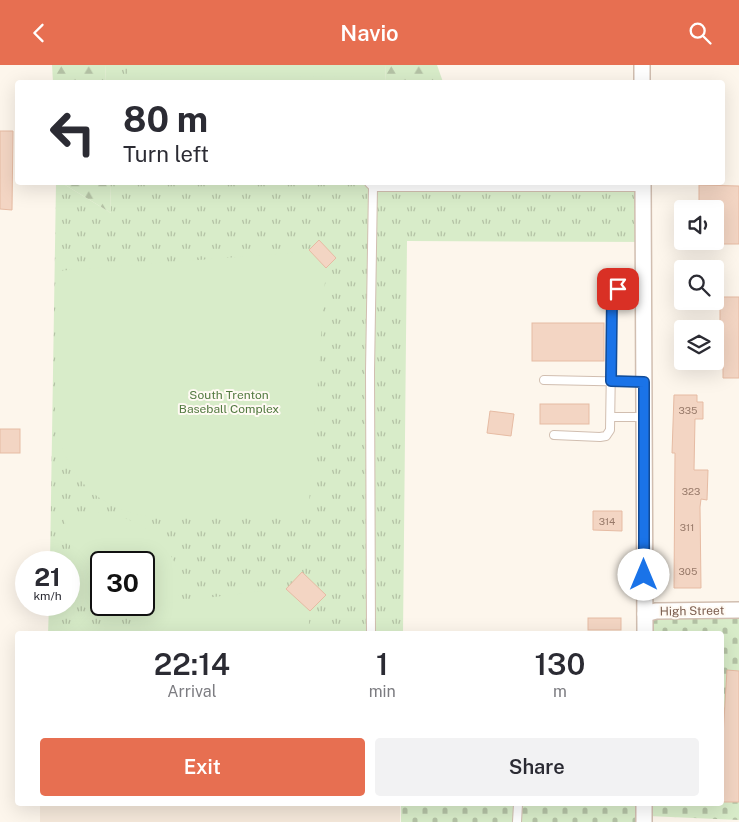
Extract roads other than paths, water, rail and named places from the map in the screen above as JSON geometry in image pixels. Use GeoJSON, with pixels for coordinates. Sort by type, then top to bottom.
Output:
{"type":"FeatureCollection","features":[{"type":"Feature","properties":{"kind":"street"},"geometry":{"type":"LineString","coordinates":[[642,65],[642,80]]}},
{"type":"Feature","properties":{"kind":"street"},"geometry":{"type":"LineString","coordinates":[[642,185],[645,631]]}},
{"type":"Feature","properties":{"kind":"street","name":"High Street"},"geometry":{"type":"LineString","coordinates":[[645,614],[656,611],[739,610]]}},
{"type":"Feature","properties":{"kind":"street"},"geometry":{"type":"LineString","coordinates":[[644,806],[644,822]]}},
{"type":"Feature","properties":{"kind":"lane"},"geometry":{"type":"LineString","coordinates":[[371,631],[371,185],[642,185]]}},
{"type":"Feature","properties":{"kind":"lane"},"geometry":{"type":"LineString","coordinates":[[554,435],[600,437],[606,436],[610,431],[612,297],[618,289],[643,288]]}},
{"type":"Feature","properties":{"kind":"lane"},"geometry":{"type":"LineString","coordinates":[[544,380],[644,382]]}},
{"type":"Feature","properties":{"kind":"lane"},"geometry":{"type":"LineString","coordinates":[[611,417],[644,417]]}},
{"type":"Feature","properties":{"kind":"lane"},"geometry":{"type":"LineString","coordinates":[[517,822],[518,806]]}},
{"type":"Feature","properties":{"kind":"park label","name":"South Trenton Baseball Complex"},"geometry":{"type":"Point","coordinates":[229,402]}}]}
